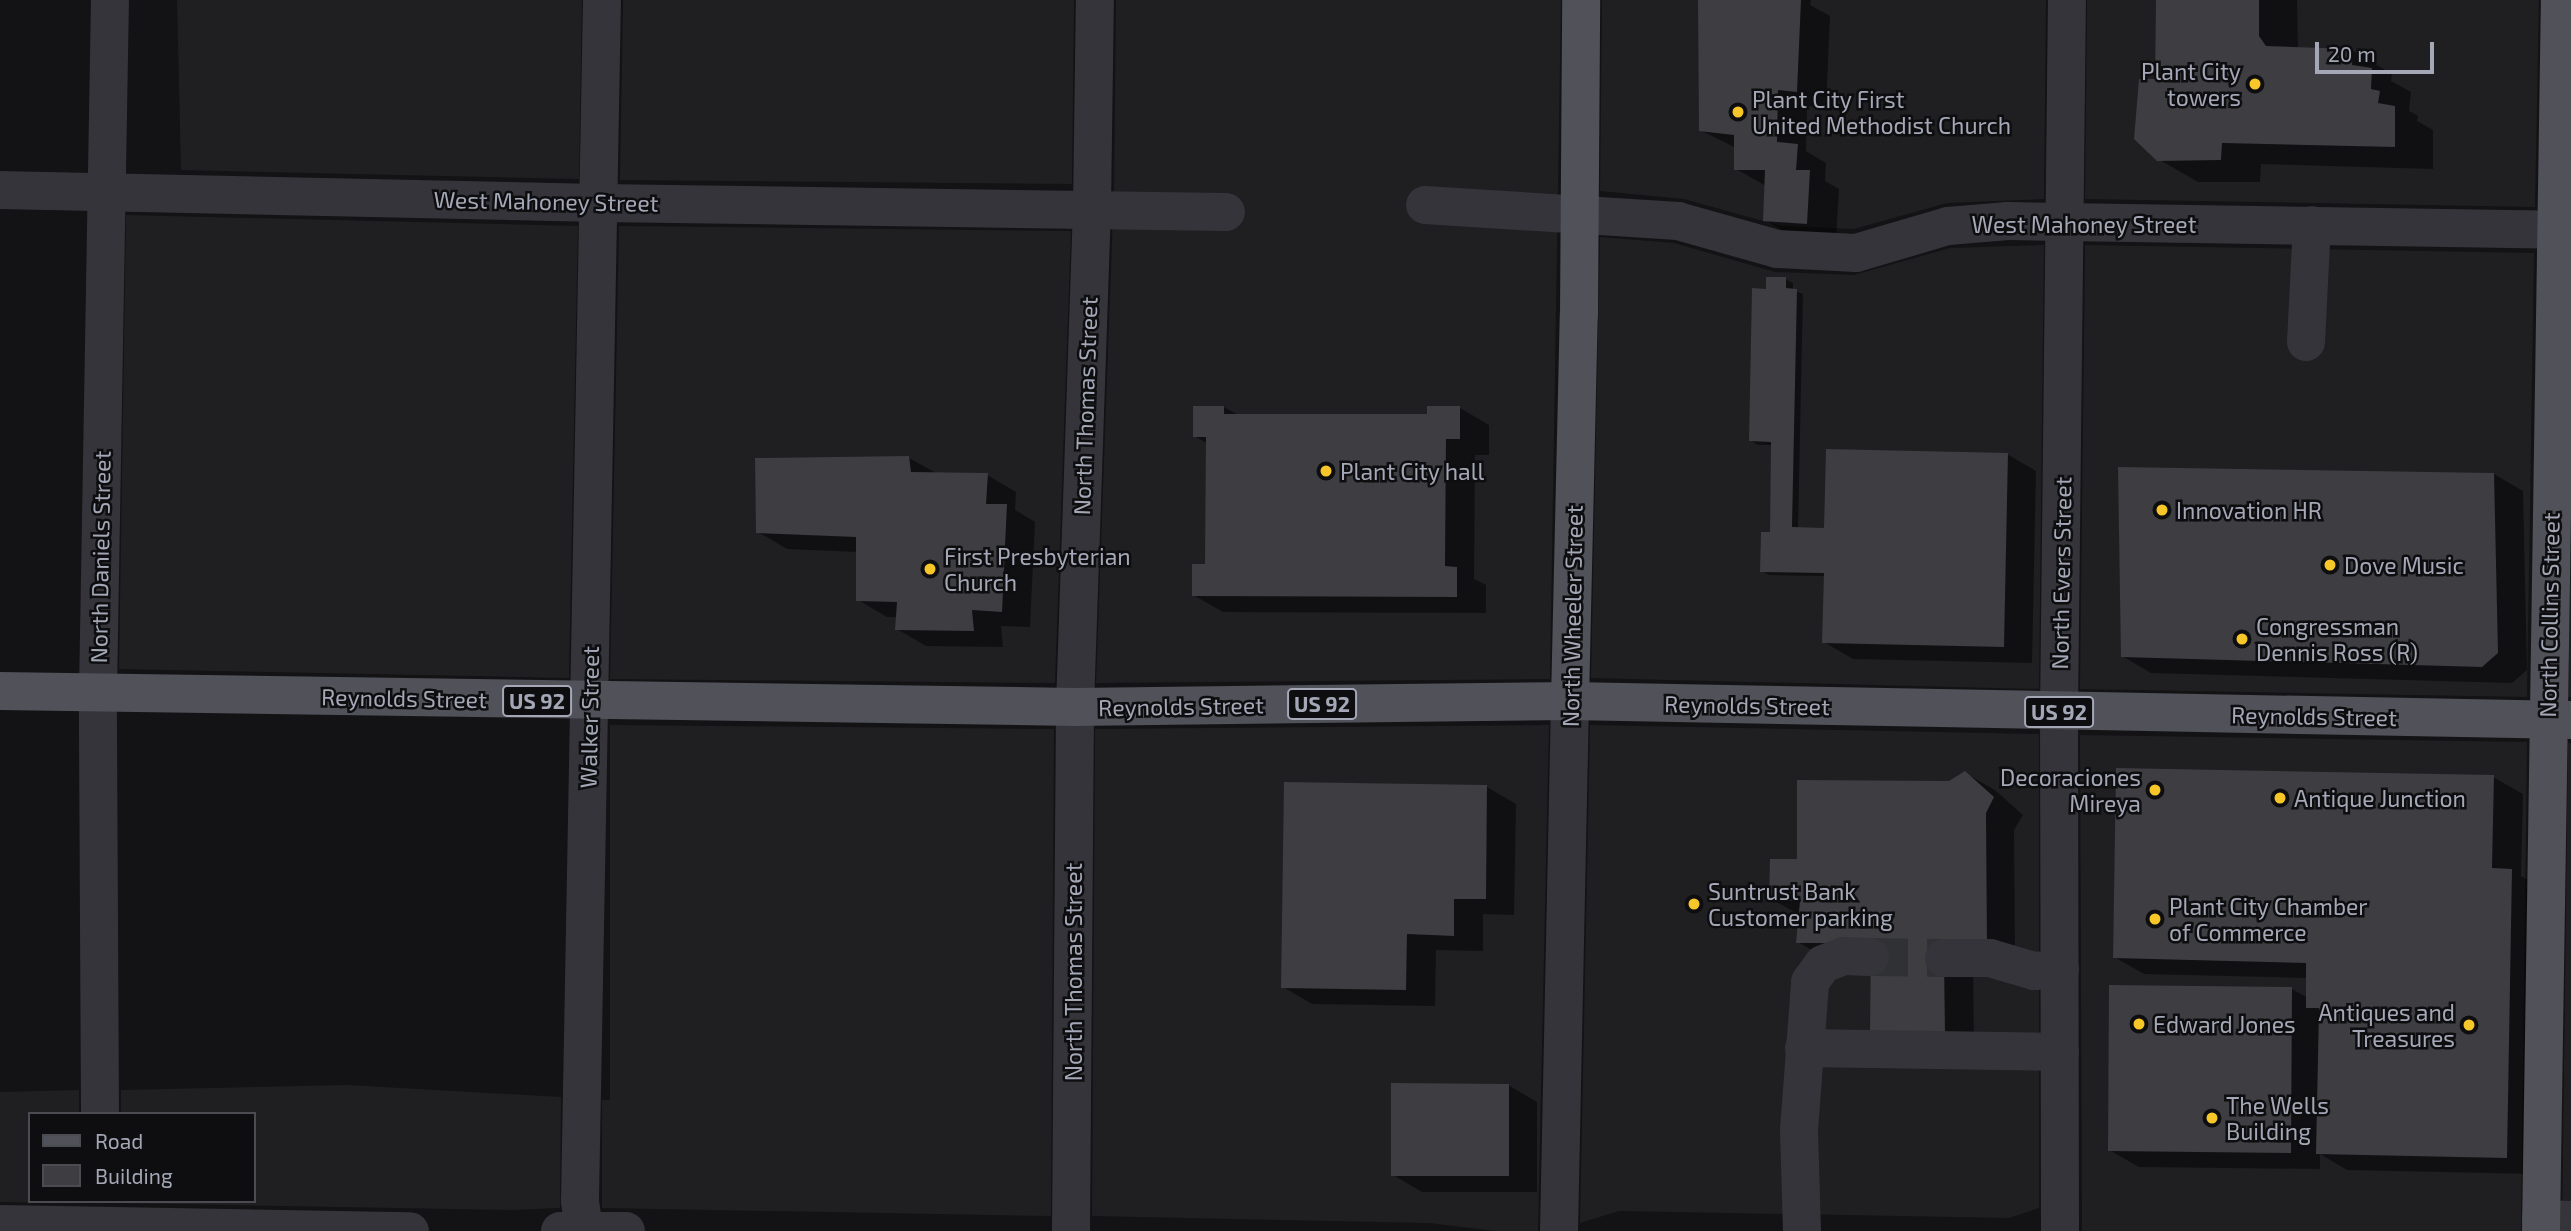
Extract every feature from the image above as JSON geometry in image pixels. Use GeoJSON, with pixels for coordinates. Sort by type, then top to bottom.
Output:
{"type":"FeatureCollection","features":[{"type":"Feature","properties":{"kind":"main road","name":"North Wheeler Street"},"geometry":{"type":"LineString","coordinates":[[1570,701],[1580,213],[1581,0]]}},
{"type":"Feature","properties":{"kind":"main road","name":"North Collins Street"},"geometry":{"type":"LineString","coordinates":[[2551,1223],[2563,230],[2560,0]]}},
{"type":"Feature","properties":{"kind":"main road","name":"Reynolds Street"},"geometry":{"type":"LineString","coordinates":[[0,691],[589,702],[1075,707],[1570,701],[2559,720]]}},
{"type":"Feature","properties":{"kind":"street","name":"North Daniels Street"},"geometry":{"type":"LineString","coordinates":[[100,1112],[98,692],[110,0]]}},
{"type":"Feature","properties":{"kind":"street","name":"Walker Street"},"geometry":{"type":"LineString","coordinates":[[572,1231],[580,1200],[602,0]]}},
{"type":"Feature","properties":{"kind":"street","name":"North Thomas Street"},"geometry":{"type":"LineString","coordinates":[[1071,1231],[1075,707],[1092,208],[1095,0]]}},
{"type":"Feature","properties":{"kind":"street","name":"North Evers Street"},"geometry":{"type":"LineString","coordinates":[[2054,1229],[2060,1052],[2059,712],[2067,0]]}},
{"type":"Feature","properties":{"kind":"street","name":"West Mahoney Street"},"geometry":{"type":"LineString","coordinates":[[0,190],[599,203],[1226,212]]}},
{"type":"Feature","properties":{"kind":"street","name":"West Mahoney Street"},"geometry":{"type":"LineString","coordinates":[[1425,205],[1678,221],[1777,249],[1856,253],[1948,226],[2064,221],[2563,230]]}},
{"type":"Feature","properties":{"kind":"street"},"geometry":{"type":"LineString","coordinates":[[2306,341],[2312,226]]}},
{"type":"Feature","properties":{"kind":"street","name":"North Wheeler Street"},"geometry":{"type":"LineString","coordinates":[[1559,1231],[1570,701]]}},
{"type":"Feature","properties":{"kind":"street"},"geometry":{"type":"LineString","coordinates":[[1802,1231],[1799,1130],[1810,982],[1822,964],[1844,956],[1870,957]]}},
{"type":"Feature","properties":{"kind":"street"},"geometry":{"type":"LineString","coordinates":[[1944,958],[1990,958],[2034,971],[2060,969]]}},
{"type":"Feature","properties":{"kind":"street"},"geometry":{"type":"LineString","coordinates":[[1804,1048],[2060,1052]]}},
{"type":"Feature","properties":{"kind":"street"},"geometry":{"type":"LineString","coordinates":[[0,1224],[101,1213],[410,1231]]}},
{"type":"Feature","properties":{"kind":"street"},"geometry":{"type":"LineString","coordinates":[[572,1231],[626,1231]]}},
{"type":"Feature","properties":{"kind":"shaded area"},"geometry":{"type":"Polygon","coordinates":[[[177,0],[582,0],[579,179],[181,170],[177,0]]]}},
{"type":"Feature","properties":{"kind":"shaded area"},"geometry":{"type":"Polygon","coordinates":[[[623,0],[1074,0],[1072,184],[620,180],[623,0]]]}},
{"type":"Feature","properties":{"kind":"shaded area"},"geometry":{"type":"Polygon","coordinates":[[[1116,0],[1561,0],[1550,679],[1096,683],[1114,185],[1116,0]]]}},
{"type":"Feature","properties":{"kind":"shaded area"},"geometry":{"type":"Polygon","coordinates":[[[1602,0],[2046,0],[2044,199],[1947,203],[1854,229],[1781,226],[1684,199],[1600,191],[1602,0]]]}},
{"type":"Feature","properties":{"kind":"shaded area"},"geometry":{"type":"Polygon","coordinates":[[[2087,0],[2539,0],[2535,207],[2085,199],[2087,0]]]}},
{"type":"Feature","properties":{"kind":"shaded area"},"geometry":{"type":"Polygon","coordinates":[[[126,215],[578,226],[569,678],[119,669],[126,215]]]}},
{"type":"Feature","properties":{"kind":"shaded area"},"geometry":{"type":"Polygon","coordinates":[[[619,226],[1071,231],[1055,683],[610,679],[619,226]]]}},
{"type":"Feature","properties":{"kind":"shaded area"},"geometry":{"type":"Polygon","coordinates":[[[1600,237],[1674,243],[1775,272],[1854,275],[1950,248],[2044,245],[2039,689],[1591,678],[1600,237]]]}},
{"type":"Feature","properties":{"kind":"shaded area"},"geometry":{"type":"Polygon","coordinates":[[[2085,245],[2534,253],[2527,697],[2080,689],[2085,245]]]}},
{"type":"Feature","properties":{"kind":"shaded area"},"geometry":{"type":"Polygon","coordinates":[[[2571,540],[2571,697],[2568,697],[2571,540]]]}},
{"type":"Feature","properties":{"kind":"shaded area"},"geometry":{"type":"Polygon","coordinates":[[[610,725],[1054,729],[1051,1216],[602,1208],[602,1100],[610,1100],[610,725]]]}},
{"type":"Feature","properties":{"kind":"shaded area"},"geometry":{"type":"Polygon","coordinates":[[[1549,725],[1538,1231],[1495,1231],[1429,1223],[1092,1216],[1095,729],[1549,725]]]}},
{"type":"Feature","properties":{"kind":"shaded area"},"geometry":{"type":"Polygon","coordinates":[[[1590,725],[2039,734],[2039,1208],[2009,1218],[1619,1211],[1580,1223],[1590,725]]]}},
{"type":"Feature","properties":{"kind":"shaded area"},"geometry":{"type":"Polygon","coordinates":[[[2080,735],[2527,742],[2521,1231],[2082,1231],[2080,735]]]}},
{"type":"Feature","properties":{"kind":"shaded area"},"geometry":{"type":"Polygon","coordinates":[[[2568,743],[2571,743],[2571,1231],[2562,1231],[2568,743]]]}},
{"type":"Feature","properties":{"kind":"shaded area"},"geometry":{"type":"Polygon","coordinates":[[[347,1085],[561,1097],[560,1208],[512,1210],[121,1203],[256,1203],[256,1112],[121,1112],[121,1090],[347,1085]]]}},
{"type":"Feature","properties":{"kind":"shaded area"},"geometry":{"type":"Polygon","coordinates":[[[79,1090],[79,1112],[28,1112],[28,1202],[0,1202],[0,1092],[79,1090]]]}},
{"type":"Feature","properties":{"kind":"building","name":"Plant City First United Methodist Church"},"geometry":{"type":"Polygon","coordinates":[[[1698,0],[1801,0],[1797,92],[1778,90],[1777,142],[1798,144],[1796,170],[1810,170],[1807,224],[1763,221],[1765,170],[1734,170],[1734,135],[1699,131],[1698,0]]]}},
{"type":"Feature","properties":{"kind":"building","name":"Plant City towers"},"geometry":{"type":"Polygon","coordinates":[[[2156,0],[2259,0],[2259,36],[2266,46],[2353,49],[2352,65],[2372,68],[2371,89],[2380,91],[2378,103],[2395,106],[2395,147],[2222,143],[2221,160],[2157,161],[2134,139],[2139,79],[2155,79],[2156,0]]]}},
{"type":"Feature","properties":{"kind":"building"},"geometry":{"type":"Polygon","coordinates":[[[1766,277],[1786,277],[1786,288],[1797,289],[1792,527],[1824,528],[1826,449],[2008,453],[2004,647],[1822,643],[1824,573],[1760,572],[1761,532],[1770,532],[1771,442],[1749,441],[1752,288],[1766,289],[1766,277]]]}},
{"type":"Feature","properties":{"kind":"building","name":"Plant City hall"},"geometry":{"type":"Polygon","coordinates":[[[1193,406],[1224,406],[1224,414],[1427,414],[1427,406],[1460,406],[1460,439],[1446,439],[1445,566],[1457,567],[1457,597],[1192,596],[1192,564],[1205,564],[1206,437],[1193,437],[1193,406]]]}},
{"type":"Feature","properties":{"kind":"building","name":"First Presbyterian Church"},"geometry":{"type":"Polygon","coordinates":[[[909,456],[911,472],[988,473],[986,504],[1007,504],[1002,612],[972,610],[974,631],[895,630],[897,602],[856,601],[856,537],[756,533],[755,458],[909,456]]]}},
{"type":"Feature","properties":{"kind":"building"},"geometry":{"type":"Polygon","coordinates":[[[2118,467],[2494,473],[2498,653],[2482,667],[2121,657],[2118,467]]]}},
{"type":"Feature","properties":{"kind":"building"},"geometry":{"type":"Polygon","coordinates":[[[2116,768],[2494,775],[2492,868],[2512,869],[2507,1158],[2316,1154],[2319,1008],[2306,1008],[2306,963],[2113,958],[2116,768]]]}},
{"type":"Feature","properties":{"kind":"building"},"geometry":{"type":"Polygon","coordinates":[[[1965,771],[1994,797],[1986,813],[1987,945],[1944,958],[1945,1034],[1870,1032],[1871,943],[1796,943],[1800,901],[1769,900],[1770,859],[1797,859],[1797,780],[1949,781],[1965,771]]]}},
{"type":"Feature","properties":{"kind":"building"},"geometry":{"type":"Polygon","coordinates":[[[1284,782],[1487,785],[1486,899],[1454,899],[1454,936],[1407,934],[1406,990],[1281,988],[1284,782]]]}},
{"type":"Feature","properties":{"kind":"building"},"geometry":{"type":"Polygon","coordinates":[[[2109,985],[2292,987],[2291,1153],[2108,1151],[2109,985]]]}},
{"type":"Feature","properties":{"kind":"building"},"geometry":{"type":"Polygon","coordinates":[[[1391,1083],[1509,1084],[1509,1176],[1391,1176],[1391,1083]]]}},
{"type":"Feature","properties":{"kind":"tunnel"},"geometry":{"type":"LineString","coordinates":[[1870,957],[1944,958]]}},
{"type":"Feature","properties":{"kind":"place","name":"Plant City towers"},"geometry":{"type":"Point","coordinates":[2255,84]}},
{"type":"Feature","properties":{"kind":"place","name":"Plant City First United Methodist Church"},"geometry":{"type":"Point","coordinates":[1738,112]}},
{"type":"Feature","properties":{"kind":"place","name":"Plant City hall"},"geometry":{"type":"Point","coordinates":[1326,471]}},
{"type":"Feature","properties":{"kind":"place","name":"Innovation HR"},"geometry":{"type":"Point","coordinates":[2162,510]}},
{"type":"Feature","properties":{"kind":"place","name":"Dove Music"},"geometry":{"type":"Point","coordinates":[2330,565]}},
{"type":"Feature","properties":{"kind":"place","name":"First Presbyterian Church"},"geometry":{"type":"Point","coordinates":[930,569]}},
{"type":"Feature","properties":{"kind":"place","name":"Congressman Dennis Ross (R)"},"geometry":{"type":"Point","coordinates":[2242,639]}},
{"type":"Feature","properties":{"kind":"place","name":"Decoraciones Mireya"},"geometry":{"type":"Point","coordinates":[2155,790]}},
{"type":"Feature","properties":{"kind":"place","name":"Antique Junction"},"geometry":{"type":"Point","coordinates":[2280,798]}},
{"type":"Feature","properties":{"kind":"place","name":"Suntrust Bank Customer parking"},"geometry":{"type":"Point","coordinates":[1694,904]}},
{"type":"Feature","properties":{"kind":"place","name":"Plant City Chamber of Commerce"},"geometry":{"type":"Point","coordinates":[2155,919]}},
{"type":"Feature","properties":{"kind":"place","name":"Edward Jones"},"geometry":{"type":"Point","coordinates":[2139,1024]}},
{"type":"Feature","properties":{"kind":"place","name":"Antiques and Treasures"},"geometry":{"type":"Point","coordinates":[2469,1025]}},
{"type":"Feature","properties":{"kind":"place","name":"The Wells Building"},"geometry":{"type":"Point","coordinates":[2212,1118]}}]}
